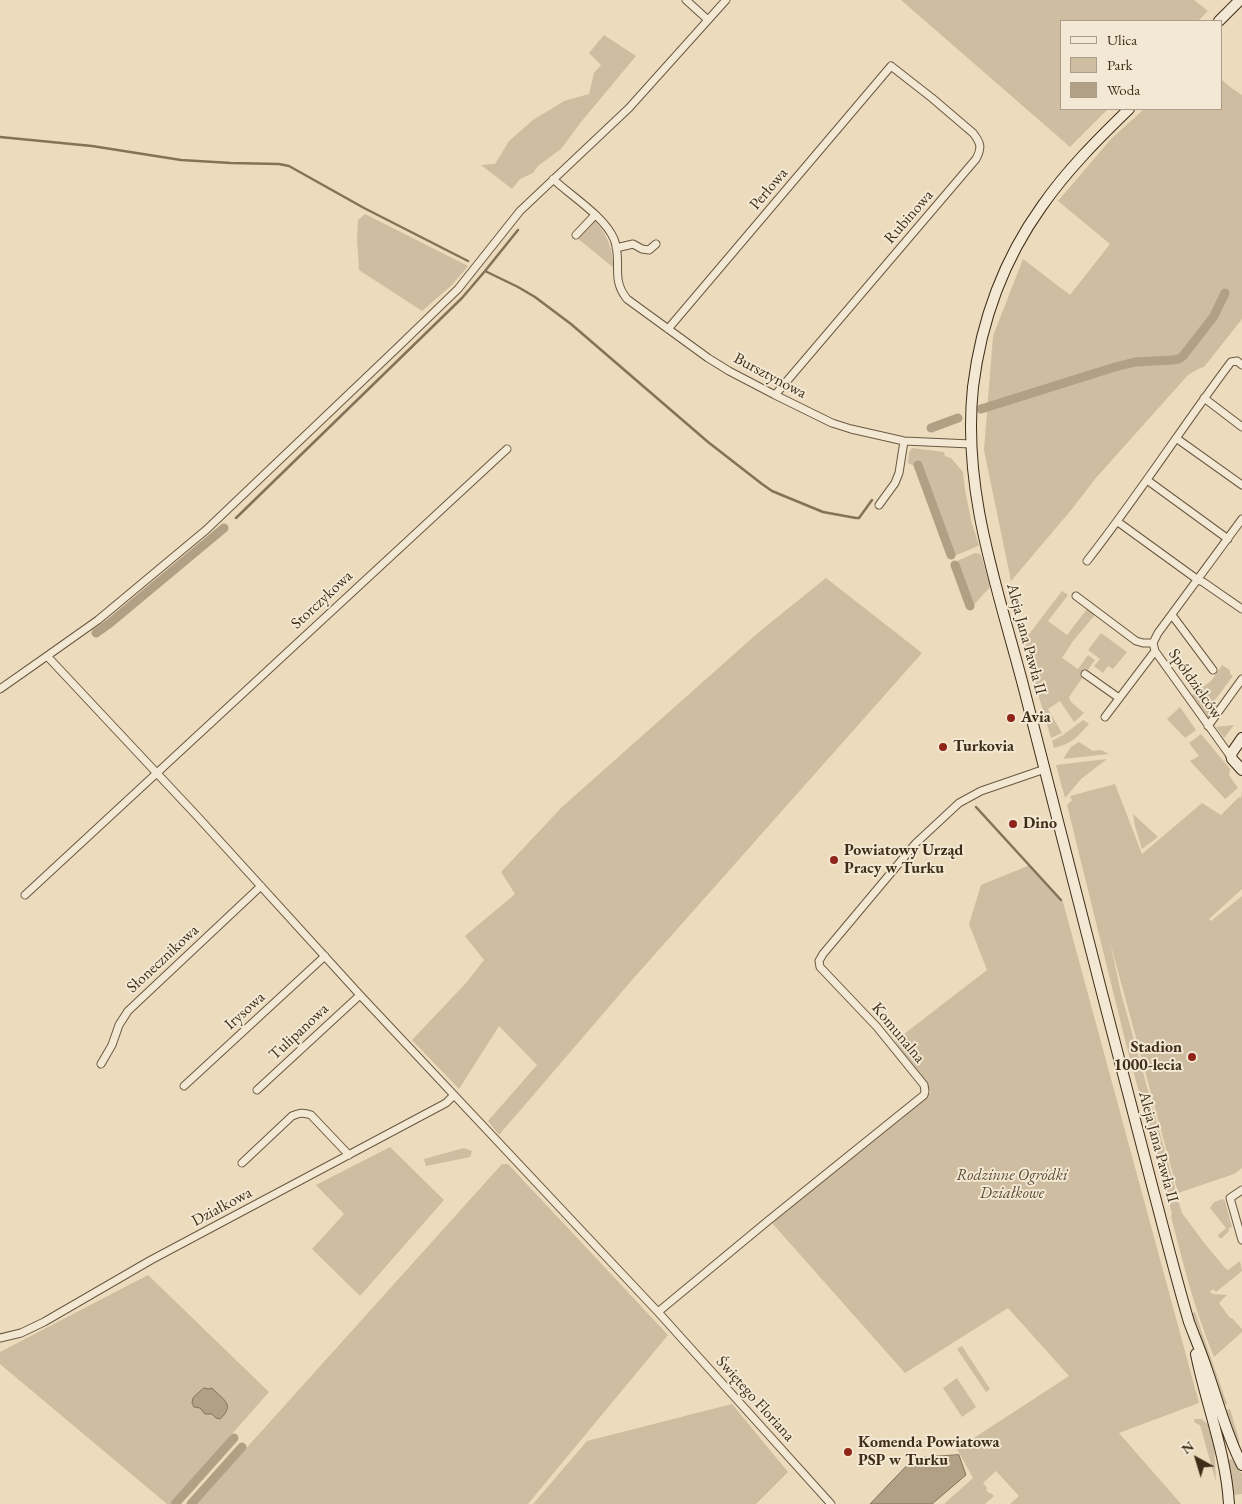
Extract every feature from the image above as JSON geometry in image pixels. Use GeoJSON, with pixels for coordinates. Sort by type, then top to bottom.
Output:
{"type":"FeatureCollection","features":[{"type":"Feature","properties":{"kind":"main road"},"geometry":{"type":"LineString","coordinates":[[1220,20],[1240,0]]}},
{"type":"Feature","properties":{"kind":"main road","name":"Aleja Jana Pawła II"},"geometry":{"type":"LineString","coordinates":[[1128,110],[1082,156],[1044,202],[1020,239],[1009,262],[994,299],[979,349],[973,388],[970,444],[983,532],[1190,1326],[1200,1375],[1202,1398],[1226,1475],[1229,1504]]}},
{"type":"Feature","properties":{"kind":"main road"},"geometry":{"type":"LineString","coordinates":[[1242,738],[1232,751],[1231,757],[1242,770]]}},
{"type":"Feature","properties":{"kind":"main road","name":"Aleja Jana Pawła II"},"geometry":{"type":"LineString","coordinates":[[1190,1326],[1208,1370],[1230,1438],[1242,1465]]}},
{"type":"Feature","properties":{"kind":"street"},"geometry":{"type":"LineString","coordinates":[[686,0],[708,20]]}},
{"type":"Feature","properties":{"kind":"street"},"geometry":{"type":"LineString","coordinates":[[0,689],[98,620],[206,530],[236,502],[458,288],[520,211],[629,108],[726,0]]}},
{"type":"Feature","properties":{"kind":"street","name":"Perłowa"},"geometry":{"type":"LineString","coordinates":[[668,329],[891,66]]}},
{"type":"Feature","properties":{"kind":"street","name":"Rubinowa"},"geometry":{"type":"LineString","coordinates":[[774,395],[976,160],[979,153],[981,147],[979,140],[973,133],[891,66]]}},
{"type":"Feature","properties":{"kind":"street","name":"Bursztynowa"},"geometry":{"type":"LineString","coordinates":[[553,179],[595,215],[612,234],[618,258],[617,279],[627,299],[729,371],[774,395],[840,426],[904,441],[970,444]]}},
{"type":"Feature","properties":{"kind":"street"},"geometry":{"type":"LineString","coordinates":[[576,235],[595,215]]}},
{"type":"Feature","properties":{"kind":"street"},"geometry":{"type":"LineString","coordinates":[[616,248],[633,244],[648,250],[656,244]]}},
{"type":"Feature","properties":{"kind":"street"},"geometry":{"type":"LineString","coordinates":[[1088,561],[1118,522],[1231,362],[1237,361],[1242,365]]}},
{"type":"Feature","properties":{"kind":"street"},"geometry":{"type":"LineString","coordinates":[[1204,398],[1242,427]]}},
{"type":"Feature","properties":{"kind":"street"},"geometry":{"type":"LineString","coordinates":[[1176,438],[1242,485]]}},
{"type":"Feature","properties":{"kind":"street"},"geometry":{"type":"LineString","coordinates":[[879,505],[895,483],[899,473],[904,441]]}},
{"type":"Feature","properties":{"kind":"street","name":"Storczykowa"},"geometry":{"type":"LineString","coordinates":[[25,895],[507,449]]}},
{"type":"Feature","properties":{"kind":"street"},"geometry":{"type":"LineString","coordinates":[[1147,480],[1228,538]]}},
{"type":"Feature","properties":{"kind":"street","name":"Spółdzielców"},"geometry":{"type":"LineString","coordinates":[[1231,757],[1155,651],[1153,643],[1242,520]]}},
{"type":"Feature","properties":{"kind":"street"},"geometry":{"type":"LineString","coordinates":[[1118,522],[1198,580],[1242,609]]}},
{"type":"Feature","properties":{"kind":"street","name":"Spółdzielców"},"geometry":{"type":"LineString","coordinates":[[1076,596],[1136,641],[1153,643]]}},
{"type":"Feature","properties":{"kind":"street","name":"Spółdzielców"},"geometry":{"type":"LineString","coordinates":[[1172,615],[1213,670]]}},
{"type":"Feature","properties":{"kind":"street","name":"Spółdzielców"},"geometry":{"type":"LineString","coordinates":[[1105,717],[1155,651]]}},
{"type":"Feature","properties":{"kind":"street"},"geometry":{"type":"LineString","coordinates":[[47,656],[157,772],[360,995],[658,1312]]}},
{"type":"Feature","properties":{"kind":"street"},"geometry":{"type":"LineString","coordinates":[[1085,674],[1119,698]]}},
{"type":"Feature","properties":{"kind":"street"},"geometry":{"type":"LineString","coordinates":[[1208,726],[1242,679]]}},
{"type":"Feature","properties":{"kind":"street","name":"Komunalna"},"geometry":{"type":"LineString","coordinates":[[658,1312],[924,1095],[924,1085],[877,1027],[820,967],[819,961],[916,842],[959,803],[981,791],[1045,769]]}},
{"type":"Feature","properties":{"kind":"street","name":"Słonecznikowa"},"geometry":{"type":"LineString","coordinates":[[101,1064],[128,1010],[261,886]]}},
{"type":"Feature","properties":{"kind":"street","name":"Irysowa"},"geometry":{"type":"LineString","coordinates":[[184,1086],[325,956]]}},
{"type":"Feature","properties":{"kind":"street","name":"Tulipanowa"},"geometry":{"type":"LineString","coordinates":[[257,1090],[360,995]]}},
{"type":"Feature","properties":{"kind":"street","name":"Działkowa"},"geometry":{"type":"LineString","coordinates":[[0,1338],[21,1333],[44,1322],[151,1260],[446,1103],[454,1095]]}},
{"type":"Feature","properties":{"kind":"street"},"geometry":{"type":"LineString","coordinates":[[242,1163],[292,1116],[299,1113],[311,1115],[349,1155]]}},
{"type":"Feature","properties":{"kind":"street"},"geometry":{"type":"LineString","coordinates":[[1242,1190],[1230,1198],[1242,1240]]}},
{"type":"Feature","properties":{"kind":"street","name":"Świętego Floriana"},"geometry":{"type":"LineString","coordinates":[[658,1312],[831,1504]]}},
{"type":"Feature","properties":{"kind":"green space"},"geometry":{"type":"Polygon","coordinates":[[[901,0],[1194,0],[1208,11],[1199,20],[1060,20],[1060,110],[1107,110],[1070,147],[901,0]]]}},
{"type":"Feature","properties":{"kind":"green space"},"geometry":{"type":"Polygon","coordinates":[[[604,35],[636,56],[561,149],[538,166],[533,173],[520,179],[512,189],[481,165],[495,164],[509,141],[533,120],[564,101],[589,94],[594,73],[601,65],[589,53],[604,35]]]}},
{"type":"Feature","properties":{"kind":"green space"},"geometry":{"type":"Polygon","coordinates":[[[1222,80],[1242,95],[1242,319],[1204,367],[1188,375],[1095,479],[1011,581],[984,450],[993,336],[1023,259],[1070,295],[1110,244],[1058,201],[1111,139],[1143,110],[1222,110],[1222,80]]]}},
{"type":"Feature","properties":{"kind":"green space"},"geometry":{"type":"Polygon","coordinates":[[[365,214],[468,266],[452,285],[422,311],[359,270],[358,220],[365,214]]]}},
{"type":"Feature","properties":{"kind":"green space"},"geometry":{"type":"Polygon","coordinates":[[[594,220],[603,231],[608,242],[614,268],[577,238],[594,220]]]}},
{"type":"Feature","properties":{"kind":"green space"},"geometry":{"type":"Polygon","coordinates":[[[912,448],[944,452],[945,456],[951,458],[963,472],[972,524],[979,545],[954,556],[921,473],[916,467],[908,463],[909,452],[912,448]]]}},
{"type":"Feature","properties":{"kind":"green space"},"geometry":{"type":"Polygon","coordinates":[[[975,553],[980,554],[982,558],[990,587],[971,608],[957,561],[975,553]]]}},
{"type":"Feature","properties":{"kind":"green space"},"geometry":{"type":"Polygon","coordinates":[[[826,578],[922,653],[632,980],[499,1135],[488,1121],[537,1065],[499,1026],[459,1089],[412,1040],[466,983],[484,960],[465,936],[515,894],[501,872],[562,807],[759,632],[826,578]]]}},
{"type":"Feature","properties":{"kind":"green space"},"geometry":{"type":"Polygon","coordinates":[[[1062,591],[1068,595],[1048,621],[1067,635],[1087,609],[1095,615],[1073,641],[1062,658],[1078,669],[1088,655],[1095,660],[1069,697],[1071,702],[1084,713],[1074,722],[1060,701],[1048,709],[1062,733],[1051,738],[1022,639],[1030,633],[1062,591]]]}},
{"type":"Feature","properties":{"kind":"green space"},"geometry":{"type":"Polygon","coordinates":[[[1101,633],[1127,652],[1113,669],[1108,666],[1103,673],[1094,666],[1100,659],[1088,650],[1101,633]]]}},
{"type":"Feature","properties":{"kind":"green space"},"geometry":{"type":"Polygon","coordinates":[[[1222,665],[1230,670],[1230,674],[1233,676],[1215,700],[1219,704],[1209,719],[1192,695],[1211,681],[1222,665]]]}},
{"type":"Feature","properties":{"kind":"green space"},"geometry":{"type":"Polygon","coordinates":[[[1180,707],[1196,730],[1185,738],[1167,719],[1180,707]]]}},
{"type":"Feature","properties":{"kind":"green space"},"geometry":{"type":"Polygon","coordinates":[[[1083,720],[1089,724],[1077,736],[1070,742],[1054,748],[1052,741],[1083,720]]]}},
{"type":"Feature","properties":{"kind":"green space"},"geometry":{"type":"Polygon","coordinates":[[[1234,725],[1224,738],[1216,727],[1234,725]]]}},
{"type":"Feature","properties":{"kind":"green space"},"geometry":{"type":"Polygon","coordinates":[[[1201,734],[1230,769],[1229,775],[1238,788],[1225,799],[1190,761],[1199,756],[1189,743],[1201,734]]]}},
{"type":"Feature","properties":{"kind":"green space"},"geometry":{"type":"Polygon","coordinates":[[[1079,742],[1093,751],[1101,750],[1109,754],[1063,759],[1071,747],[1079,742]]]}},
{"type":"Feature","properties":{"kind":"green space"},"geometry":{"type":"Polygon","coordinates":[[[1107,759],[1081,779],[1065,798],[1056,765],[1107,759]]]}},
{"type":"Feature","properties":{"kind":"green space"},"geometry":{"type":"Polygon","coordinates":[[[1115,784],[1142,854],[1202,803],[1221,815],[1239,797],[1241,798],[1242,791],[1242,889],[1209,919],[1211,921],[1242,896],[1242,1168],[1234,1174],[1178,1193],[1110,942],[1121,993],[1182,1213],[1226,1269],[1228,1270],[1240,1261],[1242,1271],[1216,1292],[1213,1289],[1210,1292],[1227,1295],[1219,1303],[1230,1318],[1242,1329],[1242,1332],[1214,1357],[1195,1305],[1180,1252],[1172,1214],[1126,1044],[1067,805],[1072,800],[1070,796],[1115,784]]]}},
{"type":"Feature","properties":{"kind":"green space"},"geometry":{"type":"Polygon","coordinates":[[[1133,814],[1158,837],[1142,849],[1135,826],[1133,814]]]}},
{"type":"Feature","properties":{"kind":"green space","name":"Rodzinne Ogródki Działkowe"},"geometry":{"type":"Polygon","coordinates":[[[1030,865],[1063,902],[1199,1403],[1119,1433],[1181,1504],[1010,1504],[1019,1496],[996,1471],[983,1483],[987,1488],[986,1490],[994,1496],[985,1504],[944,1504],[973,1478],[957,1449],[1069,1376],[1008,1308],[905,1373],[772,1223],[931,1092],[895,1041],[987,970],[969,924],[981,885],[1030,865]]]}},
{"type":"Feature","properties":{"kind":"green space"},"geometry":{"type":"Polygon","coordinates":[[[390,1147],[444,1200],[360,1296],[312,1249],[344,1214],[316,1185],[390,1147]]]}},
{"type":"Feature","properties":{"kind":"green space"},"geometry":{"type":"Polygon","coordinates":[[[464,1148],[472,1151],[470,1157],[426,1166],[424,1159],[464,1148]]]}},
{"type":"Feature","properties":{"kind":"green space"},"geometry":{"type":"Polygon","coordinates":[[[502,1164],[508,1164],[668,1335],[528,1504],[196,1504],[502,1164]]]}},
{"type":"Feature","properties":{"kind":"green space"},"geometry":{"type":"Polygon","coordinates":[[[1223,1199],[1232,1227],[1229,1228],[1229,1231],[1222,1238],[1219,1238],[1218,1235],[1226,1228],[1210,1208],[1214,1202],[1223,1199]]]}},
{"type":"Feature","properties":{"kind":"green space"},"geometry":{"type":"Polygon","coordinates":[[[148,1275],[269,1392],[170,1504],[167,1504],[0,1364],[0,1352],[148,1275]]]}},
{"type":"Feature","properties":{"kind":"green space"},"geometry":{"type":"Polygon","coordinates":[[[1195,1312],[1227,1404],[1223,1405],[1192,1315],[1195,1312]]]}},
{"type":"Feature","properties":{"kind":"green space"},"geometry":{"type":"Polygon","coordinates":[[[962,1346],[990,1389],[986,1392],[957,1349],[962,1346]]]}},
{"type":"Feature","properties":{"kind":"green space"},"geometry":{"type":"Polygon","coordinates":[[[957,1378],[976,1407],[962,1417],[943,1388],[957,1378]]]}},
{"type":"Feature","properties":{"kind":"green space"},"geometry":{"type":"Polygon","coordinates":[[[732,1404],[788,1472],[756,1504],[533,1504],[587,1441],[732,1404]]]}},
{"type":"Feature","properties":{"kind":"green space"},"geometry":{"type":"Polygon","coordinates":[[[1230,1409],[1239,1439],[1240,1455],[1225,1410],[1230,1409]]]}},
{"type":"Feature","properties":{"kind":"green space"},"geometry":{"type":"Polygon","coordinates":[[[1194,1419],[1201,1419],[1209,1425],[1214,1444],[1216,1482],[1200,1425],[1195,1423],[1194,1419]]]}},
{"type":"Feature","properties":{"kind":"green space"},"geometry":{"type":"Polygon","coordinates":[[[1232,1459],[1242,1474],[1242,1494],[1233,1495],[1228,1460],[1232,1459]]]}},
{"type":"Feature","properties":{"kind":"water"},"geometry":{"type":"Polygon","coordinates":[[[204,1388],[212,1388],[226,1402],[227,1410],[220,1419],[212,1414],[205,1414],[200,1408],[194,1407],[192,1403],[193,1398],[204,1388]]]}},
{"type":"Feature","properties":{"kind":"water"},"geometry":{"type":"Polygon","coordinates":[[[959,1455],[966,1475],[932,1504],[870,1504],[914,1458],[959,1455]]]}},
{"type":"Feature","properties":{"kind":"waterway"},"geometry":{"type":"LineString","coordinates":[[0,137],[92,146],[181,160],[289,166],[364,208],[468,261]]}},
{"type":"Feature","properties":{"kind":"waterway"},"geometry":{"type":"LineString","coordinates":[[236,518],[462,298],[518,230]]}},
{"type":"Feature","properties":{"kind":"waterway"},"geometry":{"type":"LineString","coordinates":[[485,271],[535,297],[571,324],[708,442],[772,491],[823,512],[856,518],[859,518],[872,500]]}},
{"type":"Feature","properties":{"kind":"waterway"},"geometry":{"type":"LineString","coordinates":[[981,409],[1115,367],[1135,362],[1179,359],[1214,316],[1225,293]]}},
{"type":"Feature","properties":{"kind":"waterway"},"geometry":{"type":"LineString","coordinates":[[931,428],[958,418]]}},
{"type":"Feature","properties":{"kind":"waterway"},"geometry":{"type":"LineString","coordinates":[[918,465],[951,555]]}},
{"type":"Feature","properties":{"kind":"waterway"},"geometry":{"type":"LineString","coordinates":[[96,633],[224,528]]}},
{"type":"Feature","properties":{"kind":"waterway"},"geometry":{"type":"LineString","coordinates":[[955,565],[970,606]]}},
{"type":"Feature","properties":{"kind":"waterway"},"geometry":{"type":"LineString","coordinates":[[976,807],[1061,900]]}},
{"type":"Feature","properties":{"kind":"waterway"},"geometry":{"type":"LineString","coordinates":[[175,1504],[234,1438]]}},
{"type":"Feature","properties":{"kind":"waterway"},"geometry":{"type":"LineString","coordinates":[[191,1504],[242,1447]]}},
{"type":"Feature","properties":{"kind":"place","name":"Avia"},"geometry":{"type":"Point","coordinates":[1011,718]}},
{"type":"Feature","properties":{"kind":"place","name":"Turkovia"},"geometry":{"type":"Point","coordinates":[943,747]}},
{"type":"Feature","properties":{"kind":"place","name":"Dino"},"geometry":{"type":"Point","coordinates":[1013,824]}},
{"type":"Feature","properties":{"kind":"place","name":"Powiatowy Urząd Pracy w Turku"},"geometry":{"type":"Point","coordinates":[834,860]}},
{"type":"Feature","properties":{"kind":"place","name":"Stadion 1000-lecia"},"geometry":{"type":"Point","coordinates":[1192,1057]}},
{"type":"Feature","properties":{"kind":"place","name":"Komenda Powiatowa PSP w Turku"},"geometry":{"type":"Point","coordinates":[848,1452]}}]}
